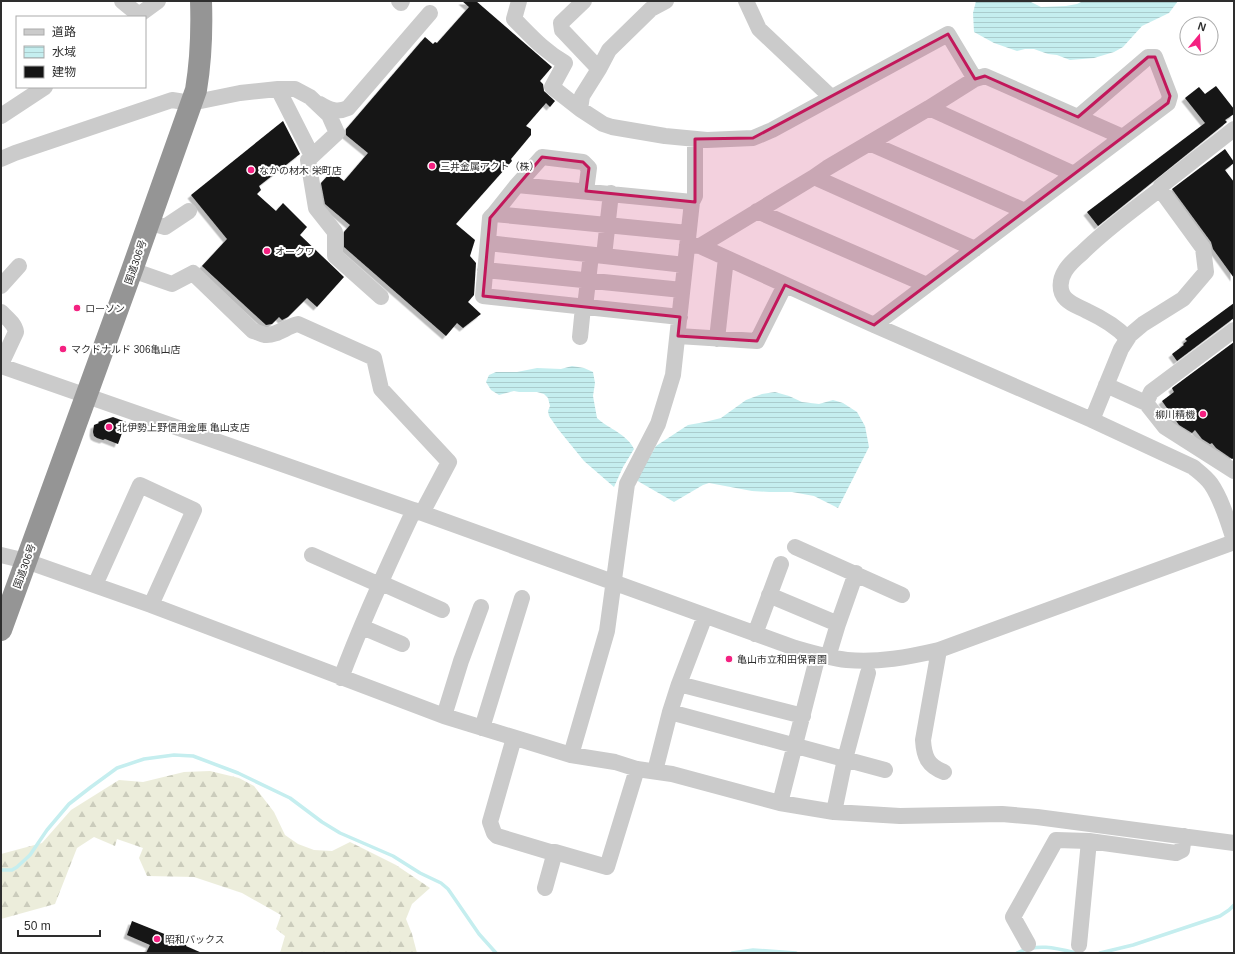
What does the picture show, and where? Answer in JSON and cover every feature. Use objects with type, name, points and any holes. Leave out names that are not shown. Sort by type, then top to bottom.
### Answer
[{"type":"highway","name":"国道306号","points":[[1,630],[132,270],[190,103],[196,90],[202,34],[201,1]]},
{"type":"street","points":[[122,1],[138,16],[158,1]]},
{"type":"street","points":[[399,1],[401,3],[402,1]]},
{"type":"street","points":[[519,1],[514,19],[540,46],[551,55],[565,63],[552,87],[580,109],[603,124],[612,127],[665,136],[707,140],[753,138],[772,130],[948,34],[975,79]]},
{"type":"street","points":[[584,1],[561,23],[562,30],[599,69]]},
{"type":"street","points":[[580,109],[582,96],[609,50],[647,5],[666,1]]},
{"type":"street","points":[[746,1],[759,29],[831,97]]},
{"type":"street","points":[[381,297],[335,256],[335,232],[316,208],[308,160],[337,133],[348,108],[430,13]]},
{"type":"street","points":[[874,325],[1168,103],[1170,96],[1155,57],[1148,57],[1078,117]]},
{"type":"street","points":[[692,241],[757,211],[975,79],[985,76],[1123,137]]},
{"type":"street","points":[[1,116],[43,88]]},
{"type":"street","points":[[278,88],[312,156]]},
{"type":"street","points":[[1,159],[172,100],[190,103],[240,93],[278,88],[295,89],[330,110],[341,112],[348,108]]},
{"type":"street","points":[[310,97],[329,115],[337,133]]},
{"type":"street","points":[[929,108],[1074,174]]},
{"type":"street","points":[[1127,338],[1104,319],[1074,305],[1066,298],[1061,291],[1061,285],[1066,270],[1086,249],[1114,224],[1160,189],[1160,186],[1234,129]]},
{"type":"street","points":[[571,755],[607,631],[627,484],[632,471],[658,424],[673,375],[685,265],[692,241],[692,202],[695,196],[695,139]]},
{"type":"street","points":[[869,143],[1025,211]]},
{"type":"street","points":[[586,191],[588,168],[583,162],[542,157],[490,218],[483,296],[680,316]]},
{"type":"street","points":[[814,177],[975,249]]},
{"type":"street","points":[[517,185],[692,202]]},
{"type":"street","points":[[1092,420],[1120,349],[1127,338],[1143,324],[1183,298],[1206,272],[1203,248],[1160,189]]},
{"type":"street","points":[[580,337],[588,280],[608,225],[611,193]]},
{"type":"street","points":[[148,222],[165,227],[189,211]]},
{"type":"street","points":[[757,211],[927,285]]},
{"type":"street","points":[[1,312],[16,328],[16,332],[1,365],[418,511],[755,634],[823,656],[847,660],[873,660],[898,658],[939,650],[1234,541],[1212,484],[1193,467],[1092,420],[874,325],[692,241],[608,225],[494,214]]},
{"type":"street","points":[[488,243],[685,265]]},
{"type":"street","points":[[717,339],[726,258]]},
{"type":"street","points":[[1,286],[19,266]]},
{"type":"street","points":[[132,270],[172,284],[193,273],[252,331],[266,335],[275,334],[298,324],[374,358],[380,389],[449,462],[418,511],[385,572],[341,678]]},
{"type":"street","points":[[485,270],[682,290]]},
{"type":"street","points":[[678,336],[757,342],[786,285]]},
{"type":"street","points":[[1146,403],[1151,392],[1234,330]]},
{"type":"street","points":[[1106,385],[1146,403],[1166,427],[1234,471]]},
{"type":"street","points":[[95,585],[140,485],[194,510],[151,605]]},
{"type":"street","points":[[795,548],[856,573],[902,595]]},
{"type":"street","points":[[1,555],[26,561],[151,605],[444,716],[571,755],[615,762],[637,769],[655,771],[780,802],[834,812],[900,816],[1002,814],[1037,817],[1234,843]]},
{"type":"street","points":[[312,555],[442,610]]},
{"type":"street","points":[[755,634],[781,564]]},
{"type":"street","points":[[780,802],[803,716],[823,656],[838,624],[856,573]]},
{"type":"street","points":[[769,596],[838,624]]},
{"type":"street","points":[[482,728],[522,598]]},
{"type":"street","points":[[444,716],[461,661],[481,607]]},
{"type":"street","points":[[655,771],[670,712],[679,684],[705,616]]},
{"type":"street","points":[[362,627],[402,644]]},
{"type":"street","points":[[939,650],[924,745],[927,759],[935,769],[944,772]]},
{"type":"street","points":[[834,812],[845,759],[868,673]]},
{"type":"street","points":[[679,684],[803,716]]},
{"type":"street","points":[[670,712],[884,770]]},
{"type":"street","points":[[514,738],[490,822],[497,836],[607,867],[637,769]]},
{"type":"street","points":[[1028,944],[1014,917],[1056,840],[1089,842],[1176,853],[1182,850],[1184,836]]},
{"type":"street","points":[[1079,945],[1089,842]]},
{"type":"street","points":[[545,888],[555,852]]},
{"type":"highlighted area","points":[[948,34],[975,79],[985,76],[1078,117],[1148,57],[1155,57],[1170,96],[1168,103],[874,325],[785,285],[757,341],[678,336],[680,317],[483,296],[490,218],[542,157],[583,162],[589,168],[586,191],[695,202],[695,139],[753,138]]},
{"type":"green space","points":[[210,771],[239,778],[254,786],[274,812],[285,835],[298,844],[314,850],[332,851],[350,842],[396,865],[430,888],[412,904],[406,919],[417,953],[280,953],[285,936],[276,929],[281,915],[242,893],[194,877],[147,876],[139,858],[143,848],[117,839],[115,846],[94,837],[77,848],[55,904],[1,919],[1,854],[42,843],[71,810],[119,780],[143,782],[184,772]]},
{"type":"water","points":[[976,1],[1029,1],[1041,7],[1066,6],[1083,1],[1178,1],[1169,13],[1142,26],[1123,47],[1114,52],[1094,58],[1070,60],[1034,49],[1017,51],[994,43],[974,32],[973,13]]},
{"type":"water","points":[[572,366],[584,368],[593,372],[595,383],[593,396],[597,418],[627,439],[634,449],[623,467],[614,487],[584,461],[558,429],[549,416],[548,411],[550,406],[548,398],[544,394],[537,392],[514,391],[499,395],[491,390],[486,382],[489,375],[496,372],[517,372],[537,368],[561,369]]},
{"type":"water","points":[[775,392],[802,402],[819,404],[833,400],[843,403],[857,412],[865,426],[869,447],[838,508],[814,496],[792,492],[752,491],[709,483],[674,502],[636,480],[656,446],[688,425],[721,418],[746,400],[762,394]]},
{"type":"building","name":"三井金属アクト（株）","points":[[462,1],[476,1],[552,67],[540,81],[543,84],[544,91],[555,101],[550,107],[546,103],[526,126],[531,129],[531,135],[511,159],[512,161],[456,224],[475,240],[470,256],[476,263],[474,295],[468,302],[481,314],[463,328],[457,323],[446,336],[344,247],[344,232],[350,225],[325,204],[321,183],[332,171],[344,181],[368,153],[346,135],[346,129],[425,37],[433,44],[435,42],[437,43],[469,7]]},
{"type":"building","points":[[1216,86],[1234,109],[1234,114],[1225,120],[1227,122],[1098,226],[1087,212],[1205,123],[1185,98],[1199,87],[1205,94]]},
{"type":"building","name":"オークワ","points":[[283,121],[300,154],[259,186],[261,190],[257,194],[276,211],[283,203],[307,227],[300,235],[344,277],[317,307],[307,298],[288,317],[282,320],[279,317],[272,324],[266,325],[202,266],[227,239],[191,195]]},
{"type":"building","points":[[1225,149],[1234,162],[1225,170],[1234,182],[1234,278],[1213,249],[1211,242],[1172,189]]},
{"type":"building","points":[[1234,303],[1234,318],[1177,361],[1172,354],[1184,345],[1183,344],[1187,341],[1185,339]]},
{"type":"building","name":"柳川精機","points":[[1234,342],[1234,458],[1232,459],[1216,448],[1212,443],[1210,444],[1202,439],[1195,430],[1192,433],[1179,425],[1162,401],[1174,392],[1172,388]]},
{"type":"building","points":[[113,417],[126,422],[118,444],[105,439],[103,440],[97,438],[94,436],[93,432],[94,425],[99,423],[98,422]]},
{"type":"building","name":"昭和パックス","points":[[132,921],[187,943],[186,946],[202,953],[146,953],[150,945],[127,935]]},
{"type":"waterway","points":[[2,870],[12,870],[17,867],[30,855],[47,830],[69,804],[117,768],[144,759],[174,755],[193,756],[238,773],[290,798],[322,822],[340,833],[393,856],[420,873],[441,883],[448,889],[479,934],[496,953]]},
{"type":"waterway","points":[[1100,953],[1133,945],[1220,916],[1234,905]]},
{"type":"waterway","points":[[1017,953],[1039,947],[1054,948],[1076,953]]},
{"type":"waterway","points":[[732,953],[753,950],[796,953]]},
{"type":"place","name":"三井金属アクト（株）","points":[[432,166]]},
{"type":"place","name":"なかの材木 栄町店","points":[[251,170]]},
{"type":"place","name":"オークワ","points":[[267,251]]},
{"type":"place","name":"ローソン","points":[[77,308]]},
{"type":"place","name":"マクドナルド 306亀山店","points":[[63,349]]},
{"type":"place","name":"柳川精機","points":[[1203,414]]},
{"type":"place","name":"北伊勢上野信用金庫 亀山支店","points":[[109,427]]},
{"type":"place","name":"亀山市立和田保育園","points":[[729,659]]},
{"type":"place","name":"昭和パックス","points":[[157,939]]}]
